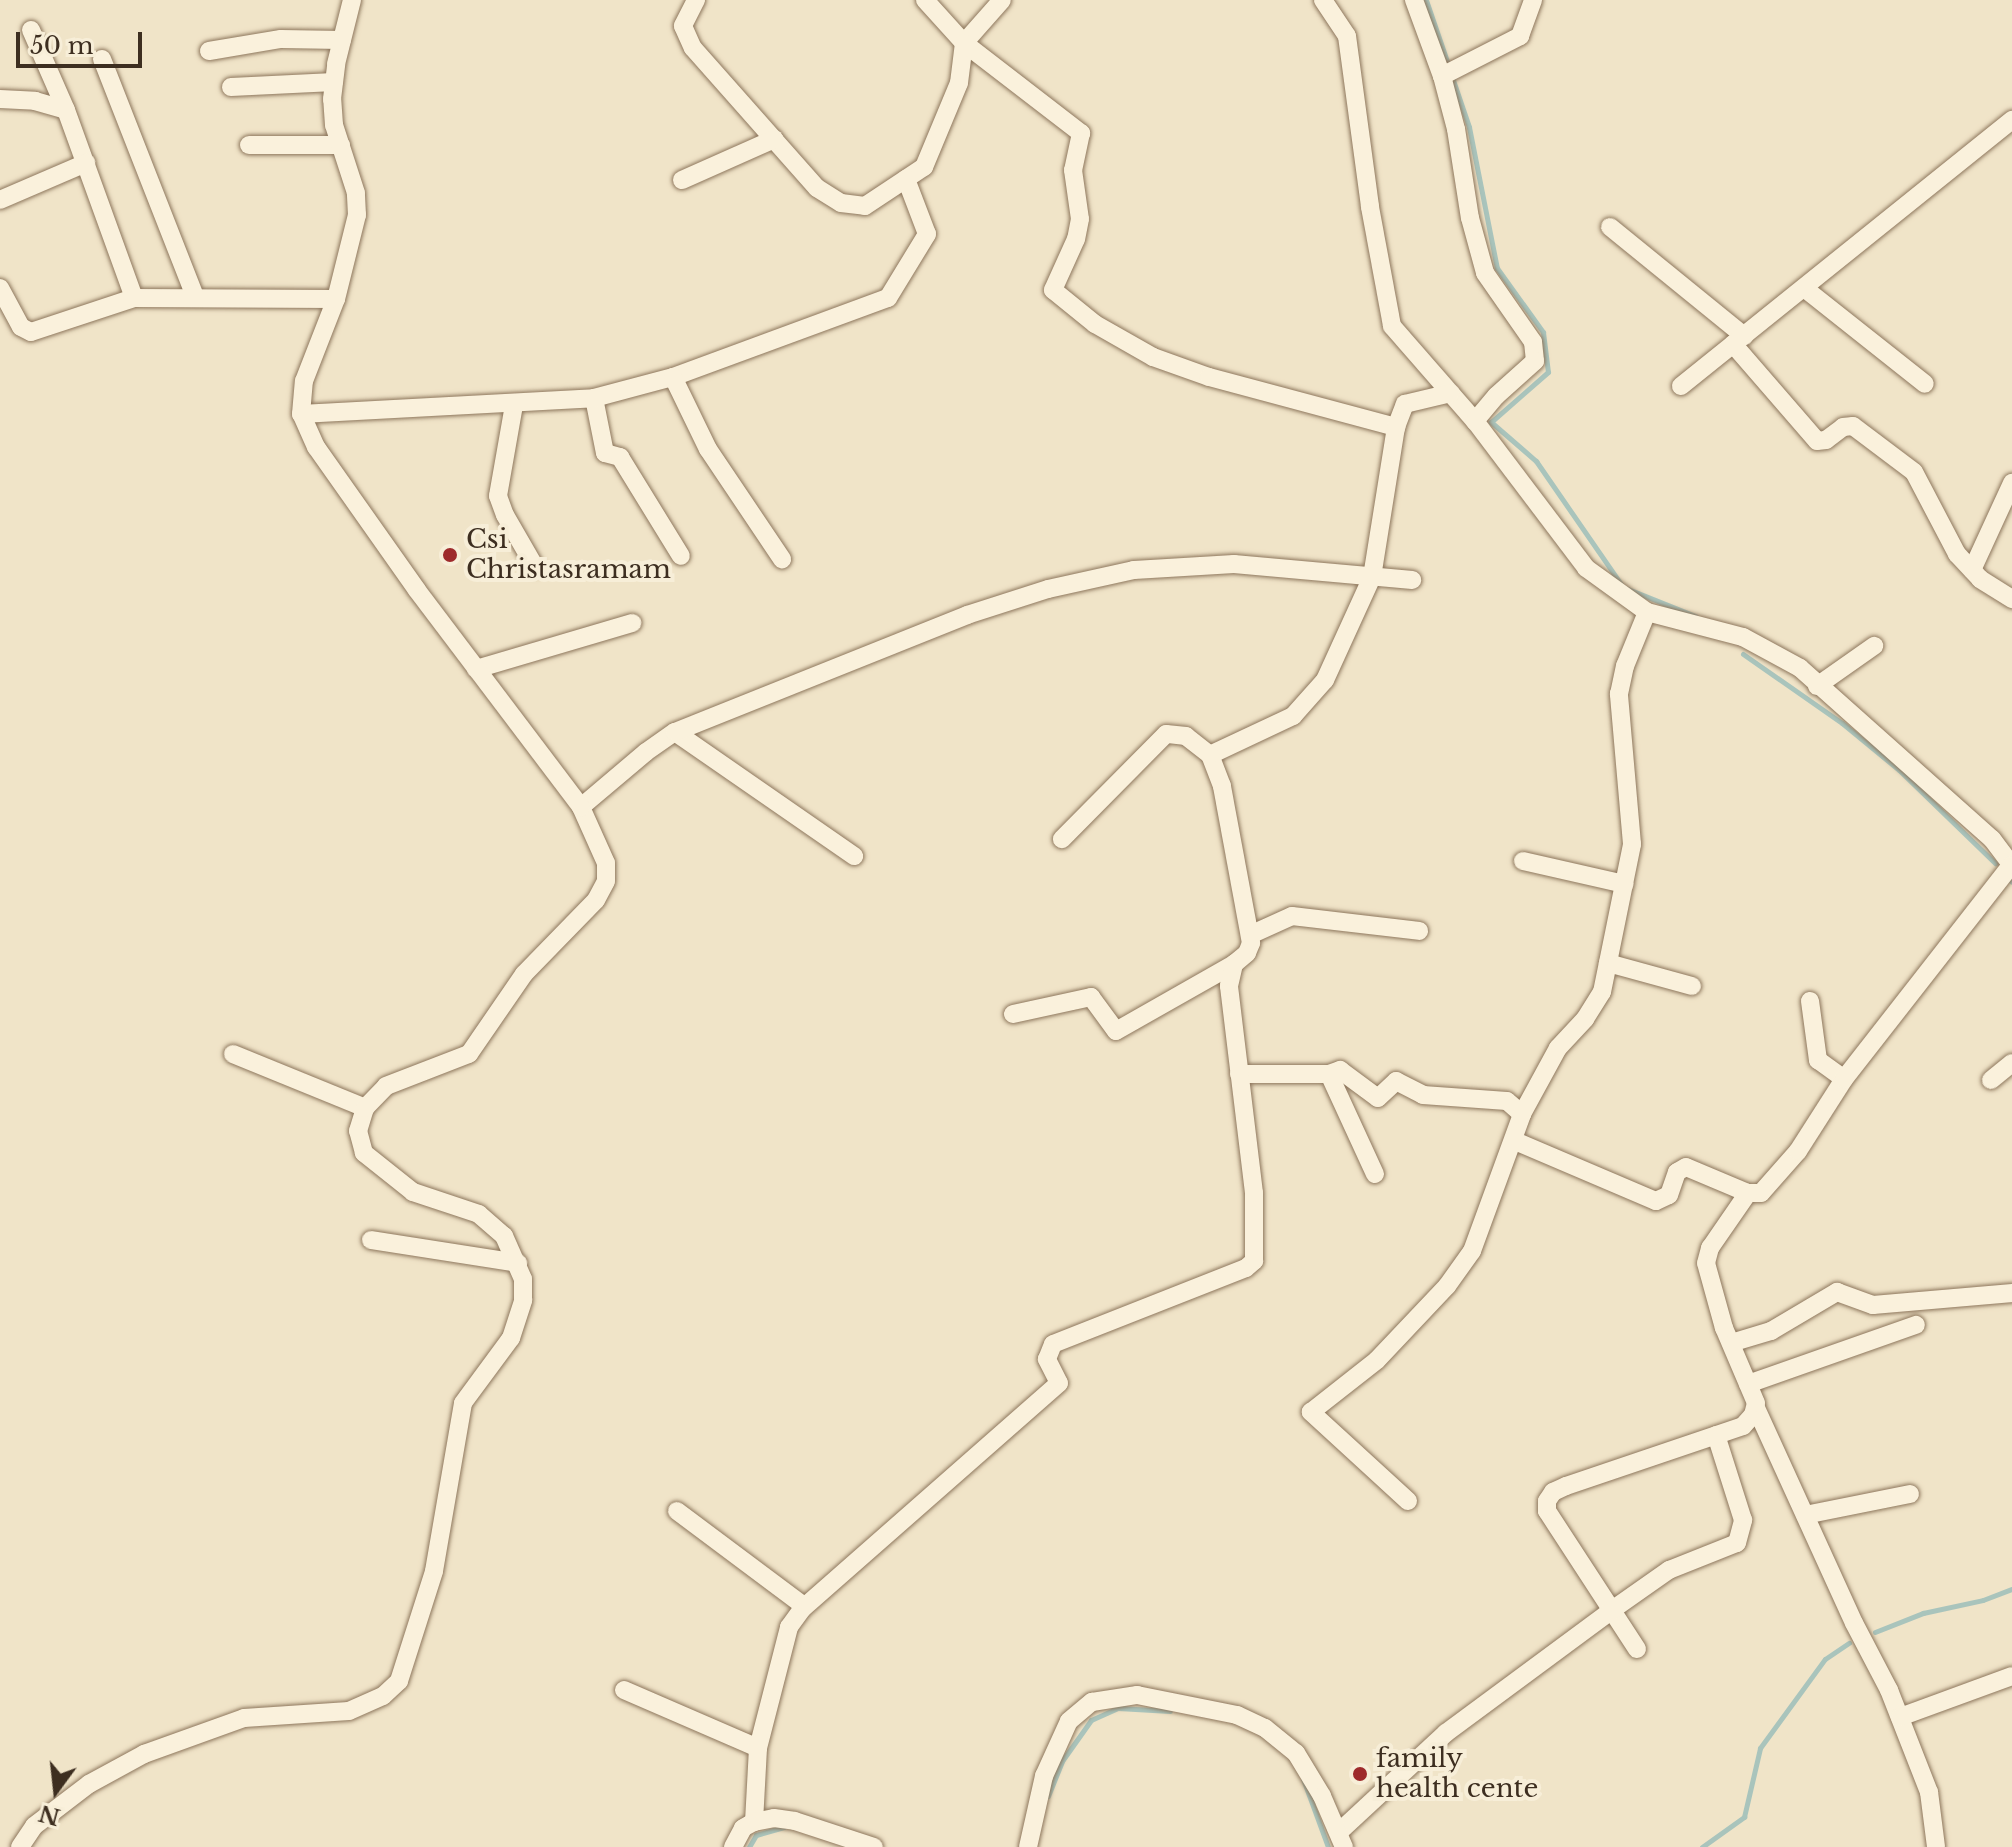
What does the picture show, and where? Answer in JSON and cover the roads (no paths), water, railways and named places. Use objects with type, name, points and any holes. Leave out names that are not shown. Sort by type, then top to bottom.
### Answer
[{"type":"street","points":[[20,1847],[34,1826],[78,1793],[144,1754],[244,1718],[349,1711],[383,1696],[399,1681],[434,1571],[463,1403],[511,1338],[523,1300],[523,1279],[504,1236],[479,1214],[413,1192],[364,1153],[358,1131],[365,1108],[386,1086],[469,1054],[524,974],[596,900],[606,881],[606,863],[581,807],[341,484],[316,447],[301,414],[304,381],[336,299],[357,215],[356,193],[334,125],[334,82],[352,0]]},
{"type":"street","points":[[696,0],[684,21],[687,40],[817,188],[841,203],[865,206],[924,167],[959,83],[964,43],[1002,0]]},
{"type":"street","points":[[925,0],[964,43],[1081,133],[1073,170],[1080,219],[1076,239],[1053,290],[1095,324],[1153,357],[1209,377],[1396,427]]},
{"type":"street","points":[[1323,0],[1347,36],[1370,207],[1392,326],[1475,421],[1586,568],[1647,612],[1743,637],[1800,668],[1992,839],[2012,865],[1844,1079],[1798,1151],[1766,1189],[1758,1194],[1748,1193],[1686,1167],[1677,1172],[1666,1199],[1656,1201],[1515,1141]]},
{"type":"street","points":[[1414,0],[1449,72],[1470,218],[1485,273],[1533,342],[1535,361],[1496,396],[1475,421]]},
{"type":"street","points":[[1449,72],[1520,36],[1533,0]]},
{"type":"street","points":[[31,30],[66,110],[134,298]]},
{"type":"street","points":[[209,51],[281,39],[342,40]]},
{"type":"street","points":[[102,59],[195,296]]},
{"type":"street","points":[[231,87],[334,82]]},
{"type":"street","points":[[0,99],[35,101],[66,110]]},
{"type":"street","points":[[1681,386],[2012,120]]},
{"type":"street","points":[[682,180],[774,139]]},
{"type":"street","points":[[249,145],[341,145]]},
{"type":"street","points":[[0,200],[86,163]]},
{"type":"street","points":[[301,414],[514,405],[594,398],[673,377],[888,298],[927,234],[906,179]]},
{"type":"street","points":[[1610,227],[1738,340],[1817,441],[1826,440],[1843,427],[1853,426],[1914,472],[1942,529],[1972,570],[2012,599]]},
{"type":"street","points":[[0,288],[23,330],[31,332],[134,298],[336,299]]},
{"type":"street","points":[[1804,288],[1925,384]]},
{"type":"street","points":[[673,377],[708,449],[782,559]]},
{"type":"street","points":[[1210,755],[1293,716],[1325,680],[1372,577],[1396,427],[1405,404],[1451,393]]},
{"type":"street","points":[[594,398],[605,453],[620,457],[681,556]]},
{"type":"street","points":[[514,405],[498,496],[505,515],[535,567]]},
{"type":"street","points":[[1972,570],[2012,483]]},
{"type":"street","points":[[581,807],[646,752],[675,732],[967,615],[1048,589],[1134,570],[1234,564],[1412,580]]},
{"type":"street","points":[[1408,1501],[1311,1412],[1377,1360],[1447,1286],[1472,1251],[1515,1141],[1522,1114],[1558,1048],[1602,992],[1632,844],[1619,694],[1625,666],[1647,612]]},
{"type":"street","points":[[476,669],[632,623]]},
{"type":"street","points":[[1817,686],[1874,646]]},
{"type":"street","points":[[675,732],[854,856]]},
{"type":"street","points":[[1013,1014],[1091,997],[1116,1031],[1234,964],[1250,949],[1222,786],[1210,755],[1186,736],[1166,734],[1062,839]]},
{"type":"street","points":[[1523,861],[1624,884]]},
{"type":"street","points":[[1250,935],[1292,916],[1419,931]]},
{"type":"street","points":[[1608,963],[1692,986]]},
{"type":"street","points":[[754,1822],[758,1748],[789,1627],[804,1606],[1059,1383],[1047,1359],[1053,1344],[1246,1268],[1254,1261],[1254,1193],[1229,986],[1234,964]]},
{"type":"street","points":[[1810,1001],[1818,1060],[1844,1079]]},
{"type":"street","points":[[233,1054],[365,1108]]},
{"type":"street","points":[[1991,1080],[2012,1063]]},
{"type":"street","points":[[1239,1074],[1329,1074],[1340,1070],[1378,1098],[1396,1081],[1423,1095],[1507,1101],[1522,1114]]},
{"type":"street","points":[[1329,1074],[1375,1174]]},
{"type":"street","points":[[1748,1193],[1710,1248],[1706,1263],[1731,1343],[1756,1408],[1900,1717],[1929,1792],[1936,1847]]},
{"type":"street","points":[[371,1240],[518,1263]]},
{"type":"street","points":[[1731,1343],[1771,1331],[1837,1292],[1873,1305],[2012,1293]]},
{"type":"street","points":[[1748,1384],[1916,1325]]},
{"type":"street","points":[[1637,1649],[1547,1511],[1548,1496],[1566,1486],[1743,1426],[1756,1408]]},
{"type":"street","points":[[1028,1847],[1044,1776],[1069,1721],[1092,1702],[1137,1695],[1237,1715],[1265,1728],[1296,1753],[1342,1840],[1446,1733],[1669,1570],[1737,1543],[1743,1520],[1716,1435]]},
{"type":"street","points":[[1805,1515],[1910,1494]]},
{"type":"street","points":[[677,1511],[804,1606]]},
{"type":"street","points":[[1900,1717],[2012,1676]]},
{"type":"street","points":[[624,1690],[758,1748]]},
{"type":"street","points":[[733,1847],[736,1835],[754,1822],[774,1818],[795,1821],[874,1847]]},
{"type":"waterway","points":[[1426,0],[1449,67]]},
{"type":"waterway","points":[[1452,77],[1469,127],[1497,268],[1543,332],[1548,372],[1491,422],[1536,461],[1623,587],[1695,616]]},
{"type":"waterway","points":[[1743,654],[1842,723],[1899,770],[1995,863]]},
{"type":"waterway","points":[[1875,1632],[1923,1613],[1983,1600],[2012,1589]]},
{"type":"waterway","points":[[1702,1847],[1744,1817],[1760,1748],[1825,1659],[1849,1643]]},
{"type":"waterway","points":[[1048,1796],[1062,1761],[1091,1720],[1118,1708],[1170,1711]]},
{"type":"waterway","points":[[1303,1779],[1328,1847]]},
{"type":"waterway","points":[[749,1847],[756,1835],[784,1827]]},
{"type":"place","name":"Csi Christasramam","points":[[450,555]]},
{"type":"place","name":"family health cente","points":[[1360,1774]]}]
